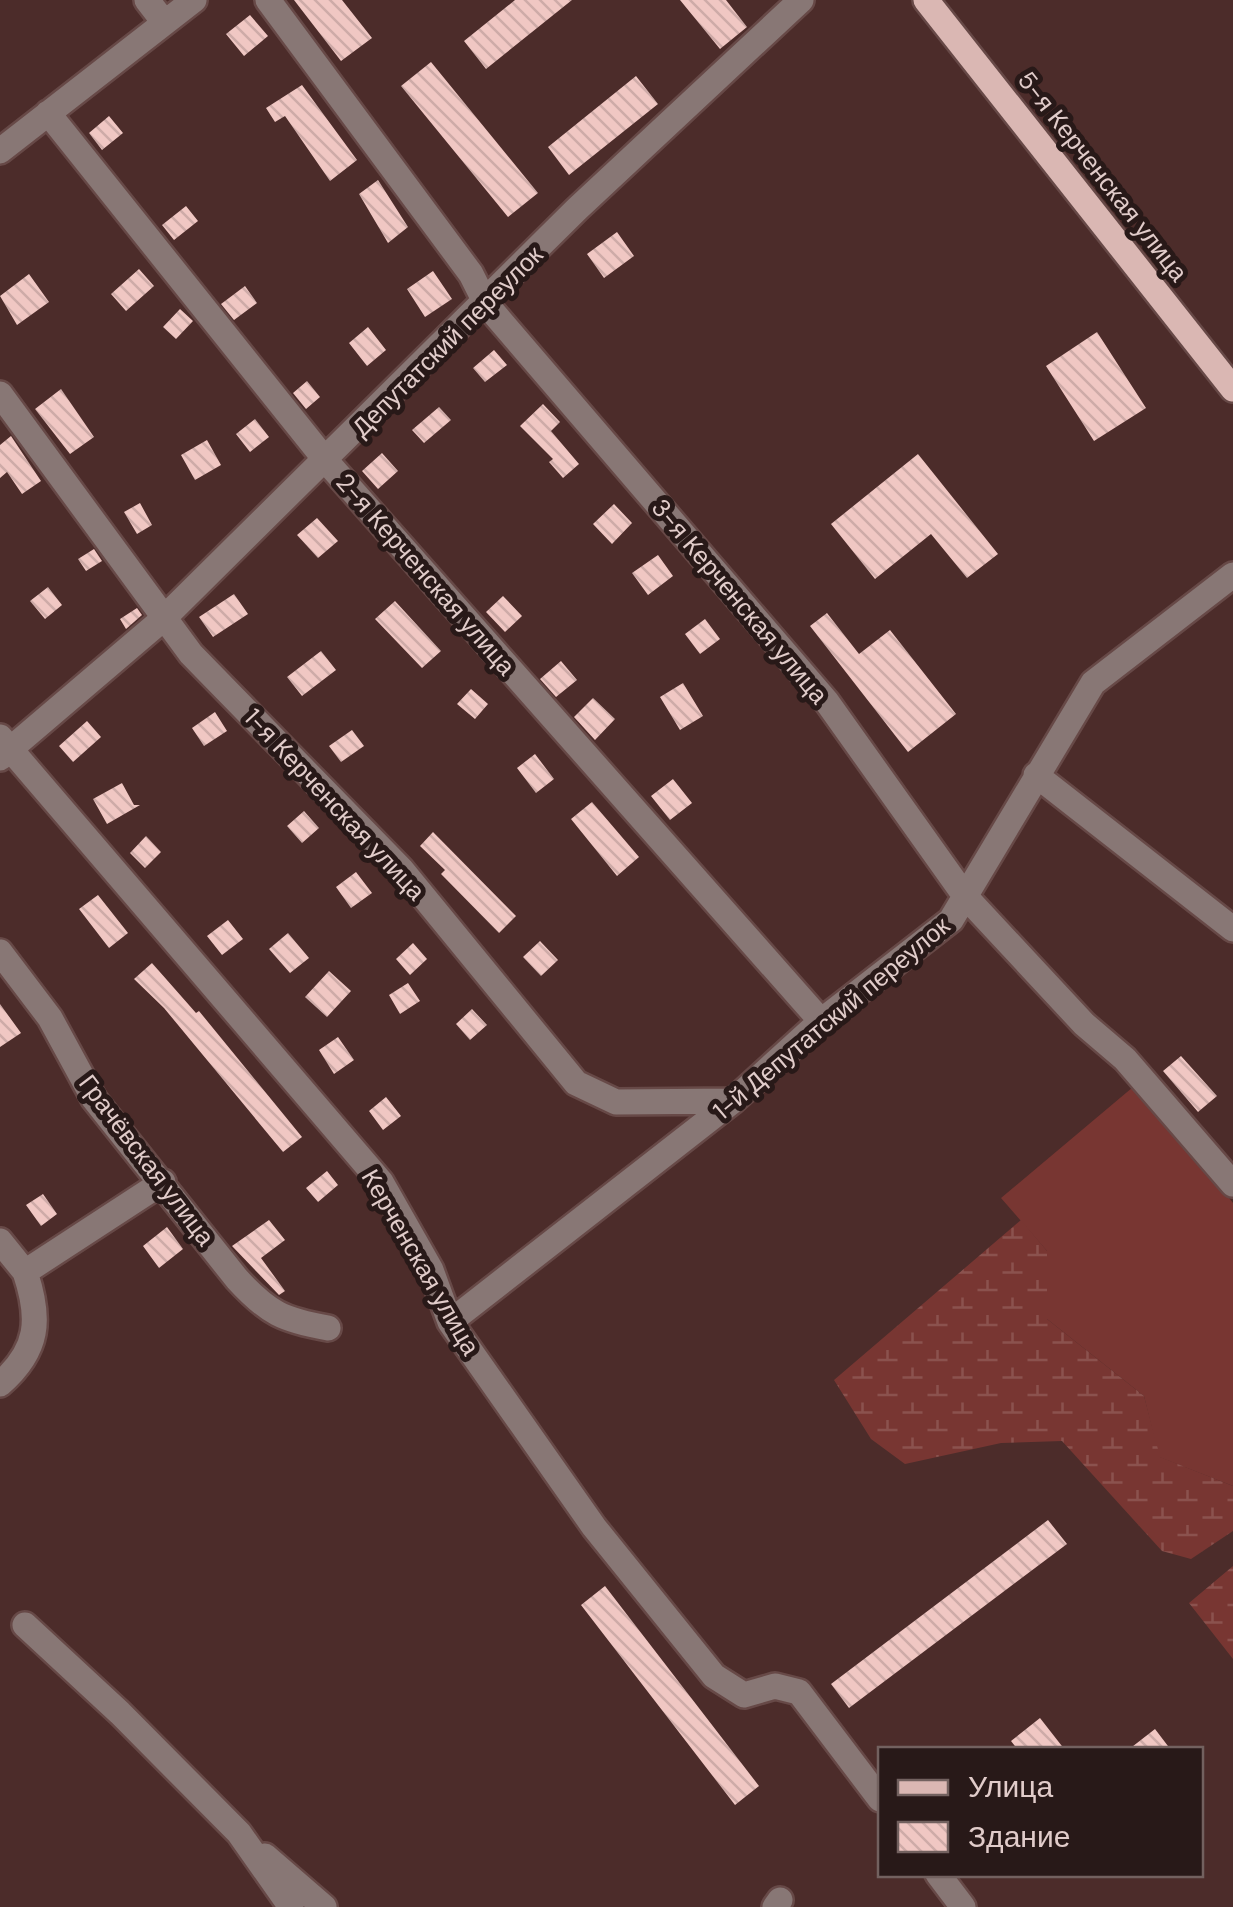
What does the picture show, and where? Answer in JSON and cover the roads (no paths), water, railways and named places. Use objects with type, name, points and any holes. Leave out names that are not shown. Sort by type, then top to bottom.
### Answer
[{"type":"main road","name":"5-я Керченская улица","points":[[926,0],[1233,389]]},
{"type":"street","points":[[146,0],[164,22]]},
{"type":"street","points":[[0,150],[194,0]]},
{"type":"street","name":"3-я Керченская улица","points":[[268,0],[471,274],[486,304],[827,702],[965,896],[1084,1024],[1125,1059],[1233,1184]]},
{"type":"street","name":"Депутатский переулок","points":[[3,748],[163,619],[327,462],[577,210],[801,0]]},
{"type":"street","name":"2-я Керченская улица","points":[[48,113],[327,462],[821,1020]]},
{"type":"street","name":"1-я Керченская улица","points":[[0,394],[163,619],[401,869],[576,1083],[616,1102],[733,1101]]},
{"type":"street","name":"1-й Депутатский переулок","points":[[450,1322],[733,1101],[821,1020],[951,920],[1093,683],[1233,575]]},
{"type":"street","name":"Керченская улица","points":[[3,748],[381,1182],[431,1270],[450,1322],[594,1526],[714,1676],[744,1695],[775,1686],[799,1692],[878,1796]]},
{"type":"street","points":[[1036,775],[1233,928]]},
{"type":"street","name":"Грачёвская улица","points":[[0,952],[50,1018],[94,1099],[259,1303],[286,1321],[328,1328]]},
{"type":"street","points":[[25,1272],[163,1182]]},
{"type":"street","points":[[0,1241],[25,1272],[38,1317],[37,1333],[28,1354],[0,1384]]},
{"type":"street","points":[[25,1625],[120,1712],[239,1833],[324,1907]]},
{"type":"street","points":[[239,1833],[290,1907]]},
{"type":"street","points":[[940,1877],[962,1907]]}]
